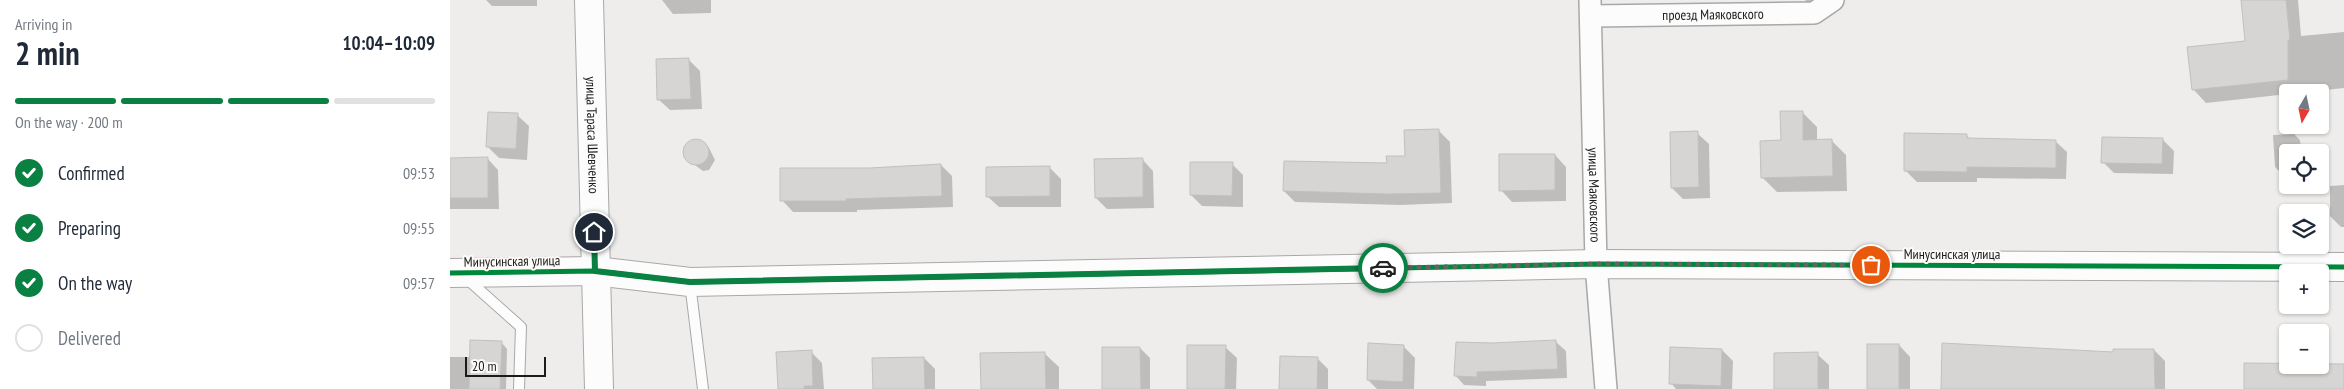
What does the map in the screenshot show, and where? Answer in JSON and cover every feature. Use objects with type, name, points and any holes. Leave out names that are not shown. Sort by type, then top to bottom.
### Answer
[{"type":"street","name":"улица Тараса Шевченко","points":[[589,0],[599,389]]},
{"type":"street","name":"проезд Маяковского","points":[[1591,8],[1814,13],[1833,0]]},
{"type":"street","name":"улица Маяковского","points":[[1591,8],[1596,264],[1606,389]]},
{"type":"street","name":"Минусинская улица","points":[[455,273],[595,271],[690,282],[1596,264],[2344,267]]},
{"type":"lane","points":[[455,273],[521,327],[519,389]]},
{"type":"lane","points":[[690,282],[703,389]]},
{"type":"building","points":[[2241,0],[2286,0],[2290,40],[2288,40],[2288,80],[2192,90],[2187,47],[2245,41]]},
{"type":"building","points":[[689,58],[691,99],[657,100],[656,59]]},
{"type":"building","points":[[1780,111],[1803,111],[1803,140],[1832,139],[1833,176],[1761,178],[1760,141],[1781,140]]},
{"type":"building","points":[[488,112],[518,113],[516,149],[486,147]]},
{"type":"building","points":[[1439,129],[1441,193],[1388,194],[1283,191],[1284,161],[1387,163],[1386,156],[1405,156],[1404,130]]},
{"type":"building","points":[[1698,131],[1699,187],[1671,188],[1670,132]]},
{"type":"building","points":[[1904,133],[1967,134],[1967,138],[2056,140],[2056,168],[1967,167],[1967,172],[1904,171]]},
{"type":"building","points":[[2102,137],[2163,138],[2162,164],[2101,163]]},
{"type":"building","points":[[696,139],[705,143],[709,152],[705,161],[696,165],[687,161],[683,152],[687,143]]},
{"type":"building","points":[[1499,154],[1555,154],[1555,190],[1499,191]]},
{"type":"building","points":[[488,157],[488,198],[450,198],[450,158]]},
{"type":"building","points":[[1143,158],[1143,197],[1095,198],[1094,159]]},
{"type":"building","points":[[1190,162],[1233,162],[1232,196],[1190,195]]},
{"type":"building","points":[[941,164],[942,196],[846,199],[846,201],[780,201],[780,168],[870,168]]},
{"type":"building","points":[[1050,166],[1050,196],[986,197],[986,167]]},
{"type":"building","points":[[470,340],[502,341],[500,389],[469,389]]},
{"type":"building","points":[[1556,340],[1558,369],[1477,372],[1477,377],[1454,376],[1456,342],[1492,343]]},
{"type":"building","points":[[1368,343],[1404,345],[1403,382],[1367,380]]},
{"type":"building","points":[[1942,343],[2113,352],[2113,349],[2154,349],[2155,389],[1941,389]]},
{"type":"building","points":[[1867,344],[1899,344],[1899,389],[1867,389]]},
{"type":"building","points":[[1187,345],[1226,345],[1225,389],[1187,389]]},
{"type":"building","points":[[1102,347],[1140,347],[1141,389],[1102,389]]},
{"type":"building","points":[[1670,347],[1722,349],[1721,386],[1669,384]]},
{"type":"building","points":[[812,350],[813,386],[804,386],[804,389],[778,389],[776,352]]},
{"type":"building","points":[[1045,352],[1046,389],[981,389],[980,353]]},
{"type":"building","points":[[1818,352],[1818,389],[1774,389],[1774,353]]},
{"type":"building","points":[[1280,356],[1318,357],[1317,389],[1279,389]]},
{"type":"building","points":[[924,357],[925,389],[873,389],[872,358]]},
{"type":"building","points":[[2244,363],[2279,363],[2279,374],[2329,374],[2329,364],[2344,364],[2344,389],[2244,389]]},
{"type":"cycle path","points":[[450,273],[595,271],[690,282],[1596,264],[2344,267]]},
{"type":"way so far","points":[[1383,268],[1596,264],[1871,265]]},
{"type":"route","points":[[594,232],[595,271],[690,282],[1383,268]]}]
